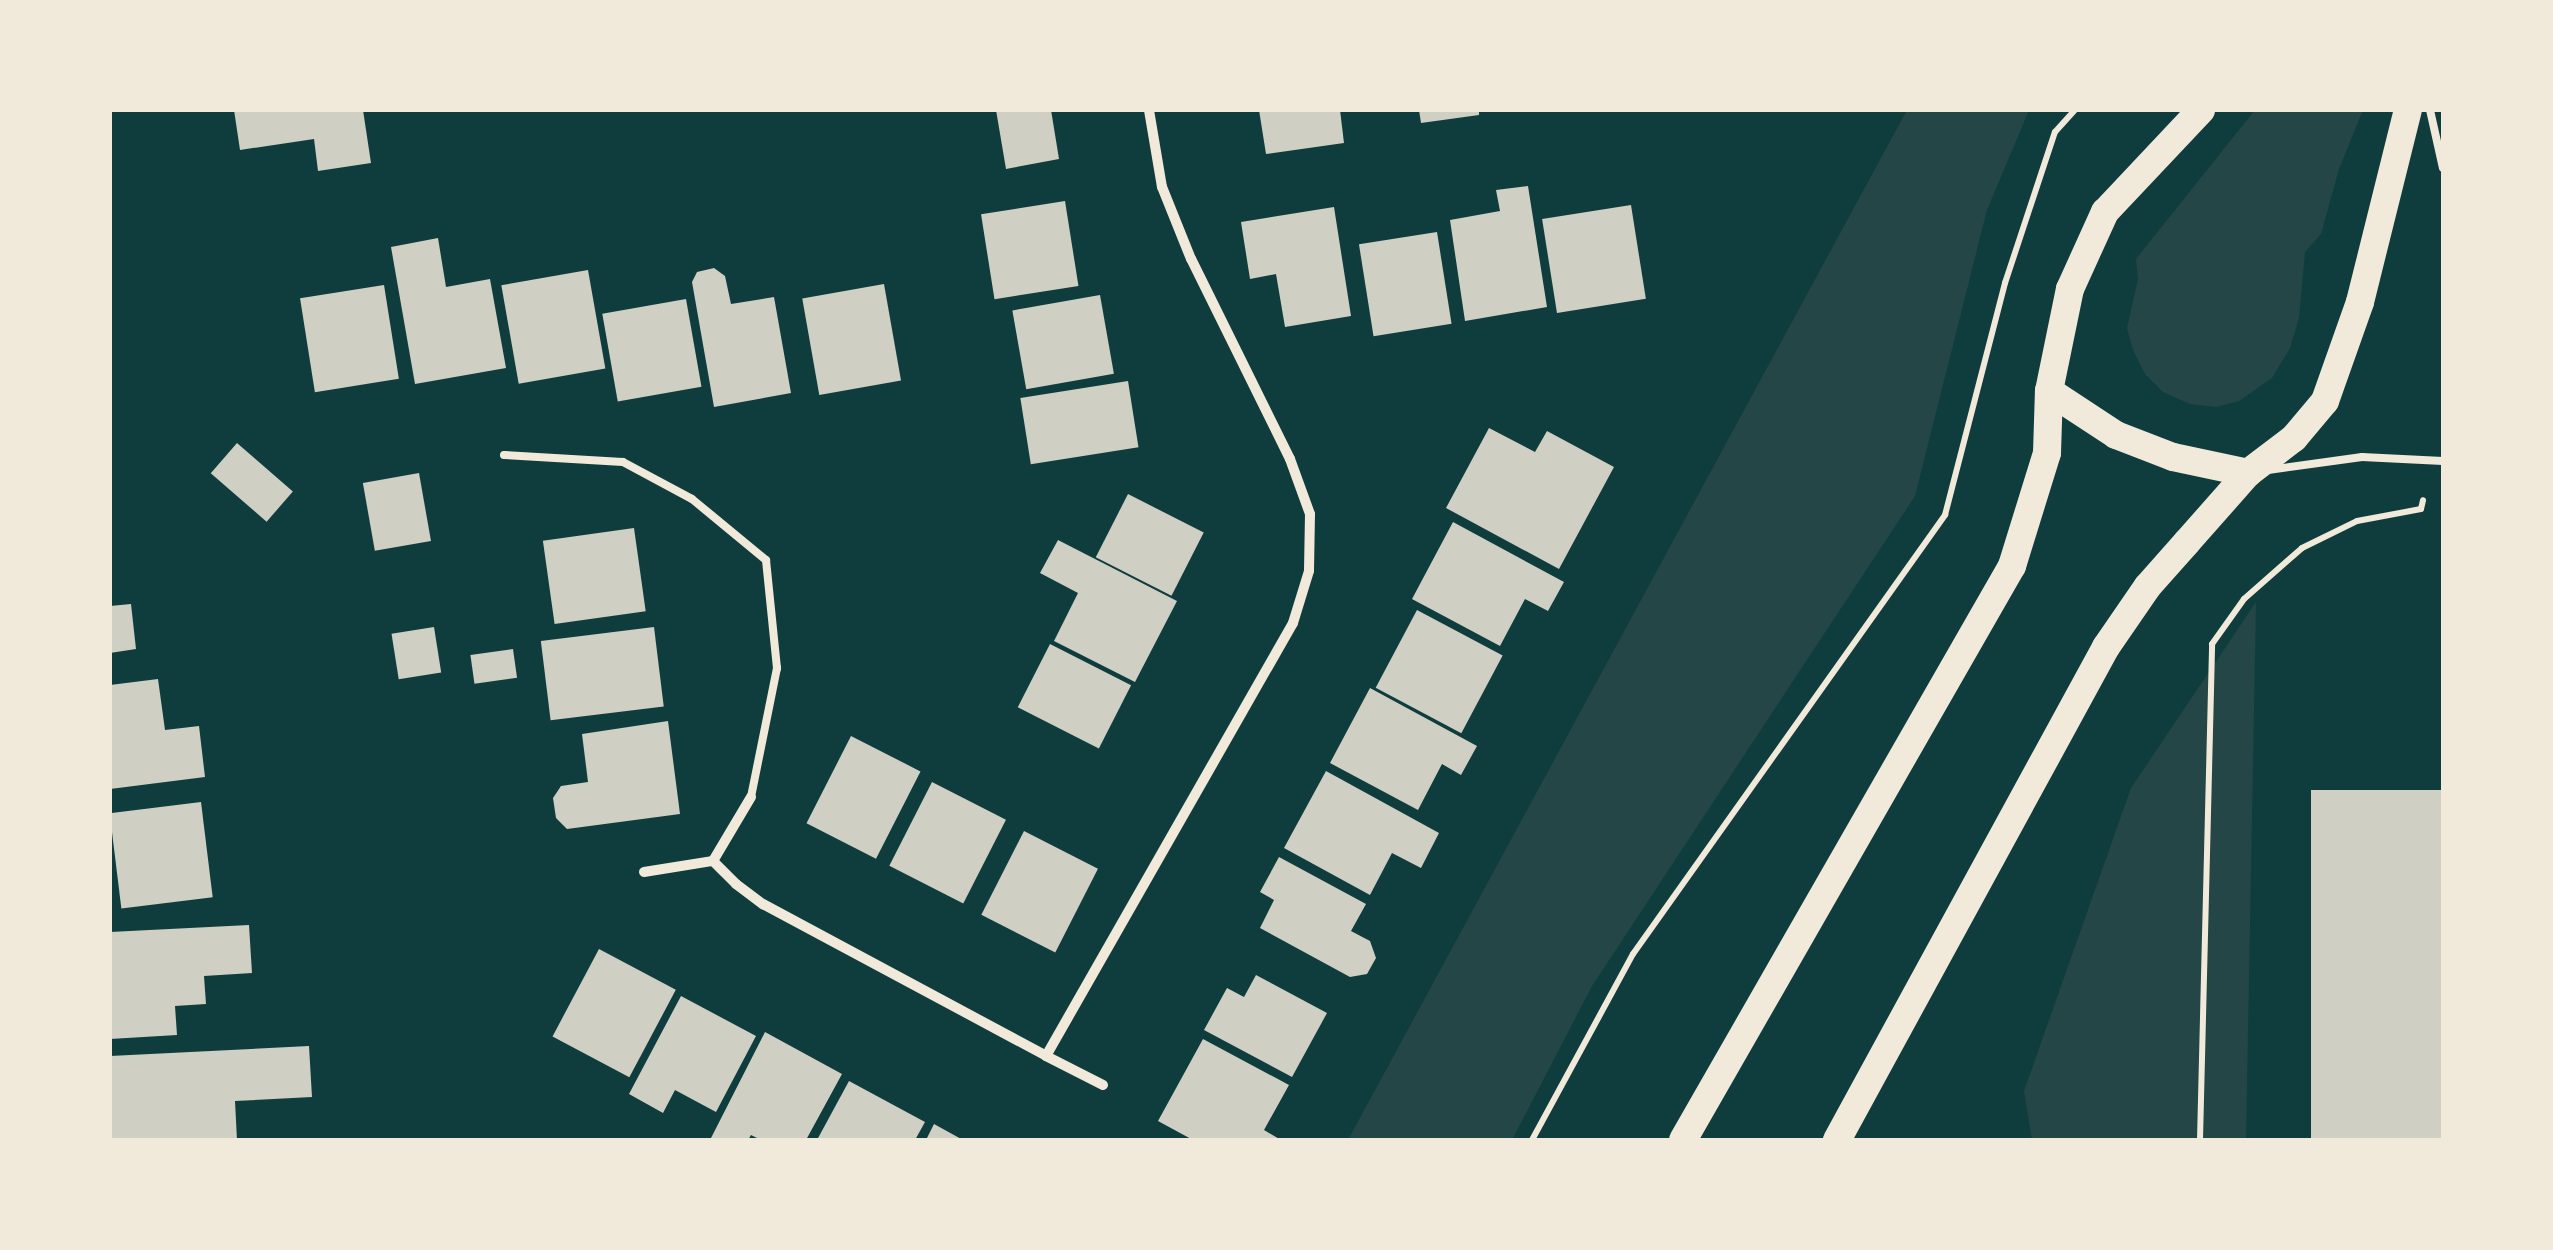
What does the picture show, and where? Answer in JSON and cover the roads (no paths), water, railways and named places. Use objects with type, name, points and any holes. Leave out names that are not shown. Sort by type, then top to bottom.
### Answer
[{"type":"highway","points":[[1683,1140],[2012,566],[2047,453],[2049,391],[2070,289],[2105,212],[2201,110]]},
{"type":"highway","points":[[1837,1140],[2106,647],[2148,586],[2248,473],[2294,438],[2325,401],[2360,302],[2408,110]]},
{"type":"highway","points":[[2049,391],[2116,435],[2174,457],[2248,473]]},
{"type":"street","points":[[1046,1056],[1293,624],[1309,571],[1310,514],[1290,459],[1190,259],[1162,187],[1149,110]]},
{"type":"street","points":[[644,872],[714,861],[752,798]]},
{"type":"street","points":[[714,861],[763,904],[1103,1085]]},
{"type":"lane","points":[[2430,110],[2443,168]]},
{"type":"lane","points":[[504,455],[623,462],[692,499],[766,560],[777,668],[752,798]]},
{"type":"lane","points":[[2248,473],[2362,458],[2438,461]]}]
